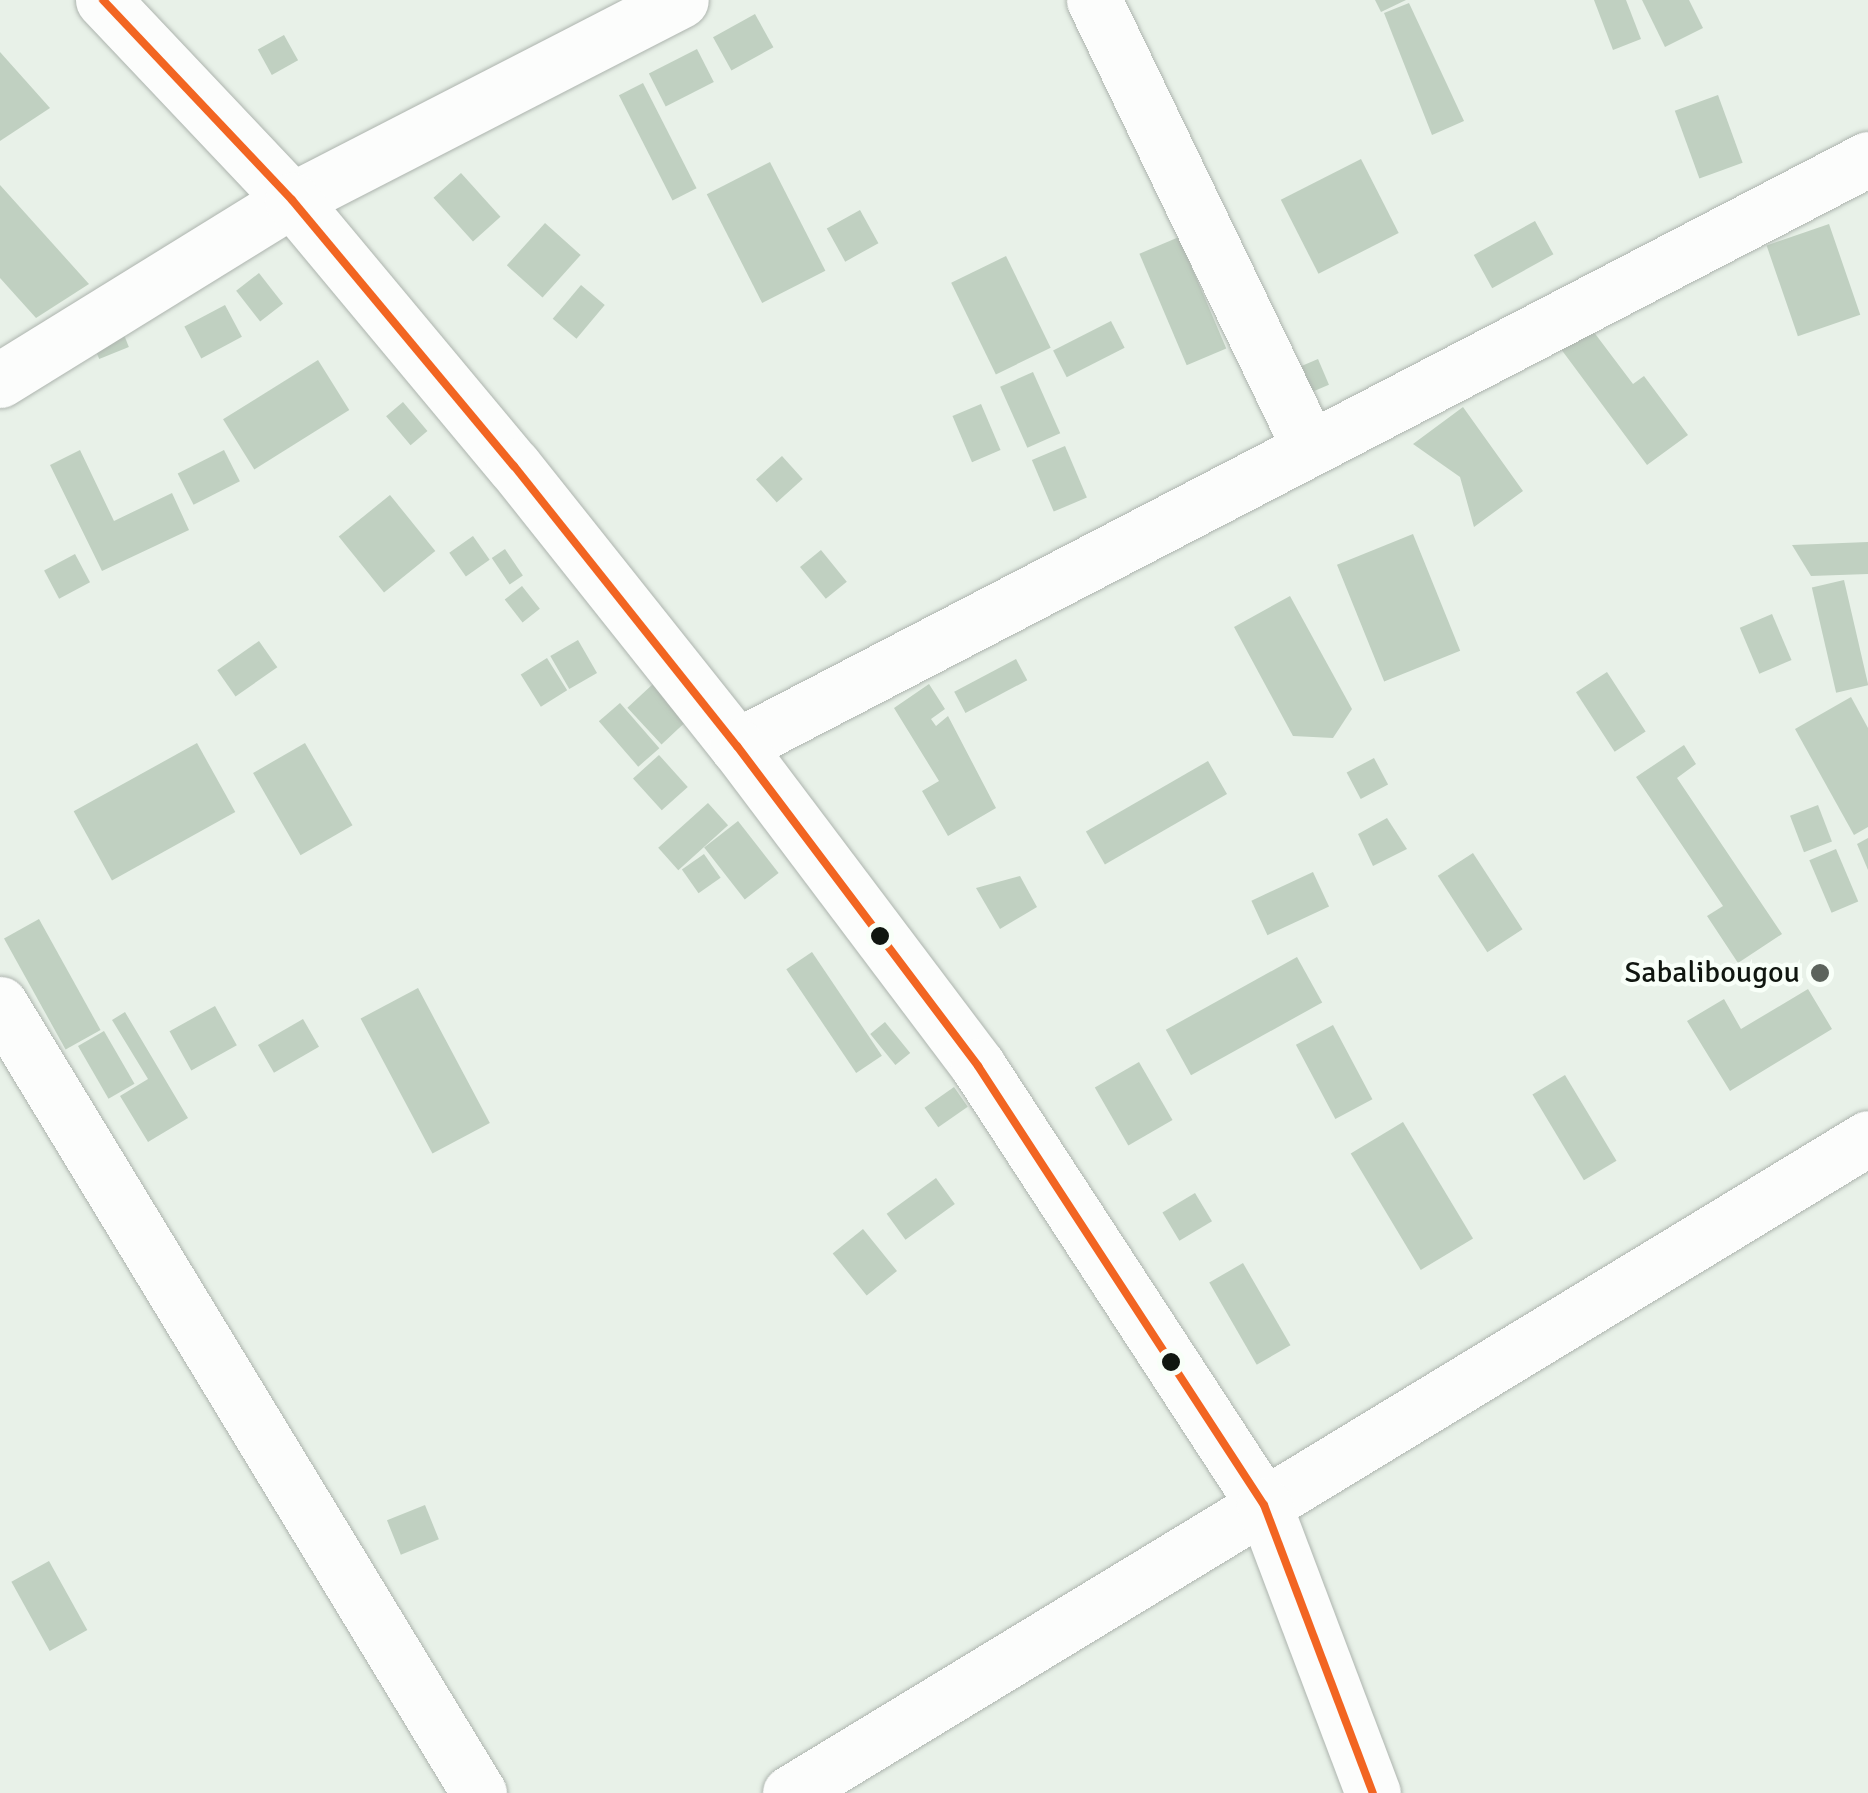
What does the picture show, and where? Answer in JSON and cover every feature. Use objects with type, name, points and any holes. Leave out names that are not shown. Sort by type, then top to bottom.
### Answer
[{"type":"street","points":[[103,0],[292,200],[737,746],[978,1066],[1264,1505],[1373,1793]]},
{"type":"street","points":[[0,380],[292,200],[681,0]]},
{"type":"street","points":[[1094,0],[1310,448]]},
{"type":"street","points":[[737,746],[1868,159]]},
{"type":"street","points":[[0,1004],[478,1793]]},
{"type":"street","points":[[790,1793],[1868,1138]]},
{"type":"building","points":[[1375,0],[1406,0],[1381,12]]},
{"type":"building","points":[[1594,0],[1626,0],[1641,39],[1613,50]]},
{"type":"building","points":[[1642,0],[1689,0],[1703,28],[1665,47]]},
{"type":"building","points":[[1409,3],[1464,121],[1432,135],[1384,13]]},
{"type":"building","points":[[755,14],[773,47],[731,71],[713,37]]},
{"type":"building","points":[[284,35],[298,60],[272,75],[258,50]]},
{"type":"building","points":[[697,49],[714,82],[666,106],[649,74]]},
{"type":"building","points":[[0,52],[50,108],[0,141]]},
{"type":"building","points":[[643,83],[697,188],[673,200],[619,95]]},
{"type":"building","points":[[1718,95],[1743,163],[1699,178],[1675,111]]},
{"type":"building","points":[[1361,159],[1399,233],[1318,274],[1281,200]]},
{"type":"building","points":[[770,162],[825,271],[762,303],[707,194]]},
{"type":"building","points":[[461,173],[500,217],[473,242],[434,198]]},
{"type":"building","points":[[0,185],[89,284],[36,318],[0,278]]},
{"type":"building","points":[[860,210],[878,243],[845,262],[827,228]]},
{"type":"building","points":[[1535,221],[1553,254],[1492,288],[1474,255]]},
{"type":"building","points":[[545,223],[581,255],[543,297],[507,265]]},
{"type":"building","points":[[1829,224],[1860,315],[1798,336],[1767,245]]},
{"type":"building","points":[[1179,237],[1226,348],[1187,365],[1139,254]]},
{"type":"building","points":[[1006,256],[1051,348],[996,374],[951,283]]},
{"type":"building","points":[[259,273],[283,304],[260,322],[236,291]]},
{"type":"building","points":[[581,285],[605,305],[576,339],[553,319]]},
{"type":"building","points":[[225,305],[242,337],[201,358],[184,327]]},
{"type":"building","points":[[1584,319],[1633,384],[1644,376],[1688,435],[1647,465],[1555,341]]},
{"type":"building","points":[[118,320],[129,347],[99,359],[88,332]]},
{"type":"building","points":[[1111,321],[1125,348],[1067,377],[1053,351]]},
{"type":"building","points":[[1318,359],[1329,385],[1301,396],[1290,371]]},
{"type":"building","points":[[318,360],[349,410],[254,469],[223,419]]},
{"type":"building","points":[[1033,372],[1060,433],[1027,448],[1000,387]]},
{"type":"building","points":[[403,402],[427,431],[411,445],[386,416]]},
{"type":"building","points":[[981,404],[1001,450],[972,462],[952,416]]},
{"type":"building","points":[[1463,407],[1523,491],[1474,527],[1460,477],[1413,444]]},
{"type":"building","points":[[1065,446],[1087,498],[1054,512],[1032,460]]},
{"type":"building","points":[[80,450],[114,521],[172,493],[189,530],[102,571],[50,465]]},
{"type":"building","points":[[224,450],[240,481],[194,505],[178,474]]},
{"type":"building","points":[[782,456],[803,479],[777,502],[756,479]]},
{"type":"building","points":[[390,495],[435,551],[384,592],[339,537]]},
{"type":"building","points":[[1413,534],[1460,651],[1384,682],[1337,565]]},
{"type":"building","points":[[473,536],[490,560],[466,576],[449,553]]},
{"type":"building","points":[[1868,542],[1868,574],[1811,576],[1792,545]]},
{"type":"building","points":[[505,549],[523,576],[510,584],[492,558]]},
{"type":"building","points":[[821,550],[847,582],[826,599],[800,567]]},
{"type":"building","points":[[75,554],[90,582],[59,599],[44,570]]},
{"type":"building","points":[[1844,580],[1868,685],[1836,693],[1812,587]]},
{"type":"building","points":[[522,586],[540,609],[523,622],[505,600]]},
{"type":"building","points":[[1290,596],[1352,709],[1333,738],[1293,736],[1234,627]]},
{"type":"building","points":[[1772,614],[1792,660],[1759,674],[1740,628]]},
{"type":"building","points":[[578,640],[597,673],[569,689],[550,656]]},
{"type":"building","points":[[259,641],[277,667],[236,696],[217,670]]},
{"type":"building","points":[[547,658],[567,690],[541,707],[521,674]]},
{"type":"building","points":[[1016,659],[1027,680],[965,713],[954,692]]},
{"type":"building","points":[[1607,672],[1646,732],[1615,752],[1576,692]]},
{"type":"building","points":[[653,684],[687,721],[662,744],[627,708]]},
{"type":"building","points":[[929,684],[945,709],[931,719],[936,726],[948,716],[996,808],[948,836],[922,791],[939,781],[894,708]]},
{"type":"building","points":[[1851,697],[1868,728],[1868,827],[1854,835],[1795,729]]},
{"type":"building","points":[[620,703],[659,748],[638,767],[599,721]]},
{"type":"building","points":[[197,743],[235,812],[112,880],[74,811]]},
{"type":"building","points":[[305,743],[353,825],[301,855],[253,773]]},
{"type":"building","points":[[1684,745],[1696,764],[1677,778],[1782,934],[1738,963],[1707,916],[1723,906],[1636,777]]},
{"type":"building","points":[[659,755],[688,787],[662,810],[633,778]]},
{"type":"building","points":[[1374,758],[1388,784],[1361,799],[1347,773]]},
{"type":"building","points":[[1208,761],[1227,794],[1105,864],[1086,832]]},
{"type":"building","points":[[708,803],[728,825],[678,870],[658,848]]},
{"type":"building","points":[[1818,805],[1832,841],[1804,852],[1790,816]]},
{"type":"building","points":[[1387,818],[1407,849],[1373,866],[1358,834]]},
{"type":"building","points":[[738,821],[779,873],[745,899],[704,847]]},
{"type":"building","points":[[1868,838],[1868,870],[1857,844]]},
{"type":"building","points":[[1836,849],[1858,901],[1832,913],[1809,860]]},
{"type":"building","points":[[1473,853],[1523,929],[1487,952],[1438,876]]},
{"type":"building","points":[[704,854],[721,878],[699,893],[682,869]]},
{"type":"building","points":[[1313,872],[1329,906],[1267,935],[1251,901]]},
{"type":"building","points":[[1020,876],[1037,907],[1000,929],[976,888]]},
{"type":"building","points":[[39,919],[101,1030],[66,1049],[4,938]]},
{"type":"building","points":[[812,952],[882,1056],[856,1073],[786,969]]},
{"type":"building","points":[[1297,957],[1322,1002],[1191,1075],[1166,1030]]},
{"type":"building","points":[[418,988],[490,1123],[432,1154],[361,1019]]},
{"type":"building","points":[[1808,989],[1832,1029],[1730,1091],[1687,1021],[1724,999],[1741,1029]]},
{"type":"building","points":[[215,1006],[237,1045],[191,1071],[170,1031]]},
{"type":"building","points":[[125,1012],[188,1118],[148,1142],[120,1096],[148,1079],[112,1020]]},
{"type":"building","points":[[303,1019],[319,1047],[274,1073],[258,1045]]},
{"type":"building","points":[[885,1022],[910,1053],[895,1065],[870,1034]]},
{"type":"building","points":[[1333,1025],[1372,1099],[1335,1119],[1296,1045]]},
{"type":"building","points":[[104,1031],[134,1084],[109,1099],[78,1046]]},
{"type":"building","points":[[1139,1062],[1172,1120],[1128,1146],[1095,1088]]},
{"type":"building","points":[[1565,1075],[1617,1161],[1584,1180],[1532,1095]]},
{"type":"building","points":[[954,1087],[968,1107],[938,1127],[925,1108]]},
{"type":"building","points":[[1403,1122],[1473,1239],[1421,1270],[1351,1153]]},
{"type":"building","points":[[936,1178],[955,1204],[905,1240],[887,1214]]},
{"type":"building","points":[[1195,1193],[1212,1221],[1179,1241],[1162,1213]]},
{"type":"building","points":[[863,1229],[897,1271],[867,1296],[833,1254]]},
{"type":"building","points":[[1243,1263],[1290,1345],[1257,1365],[1209,1282]]},
{"type":"building","points":[[425,1505],[439,1539],[401,1555],[387,1520]]},
{"type":"building","points":[[49,1561],[87,1630],[50,1651],[11,1582]]},
{"type":"transit line","points":[[103,0],[292,200],[514,466],[737,746],[978,1066],[1264,1505],[1373,1793]]},
{"type":"place","name":"Sabalibougou","points":[[1820,973]]}]
